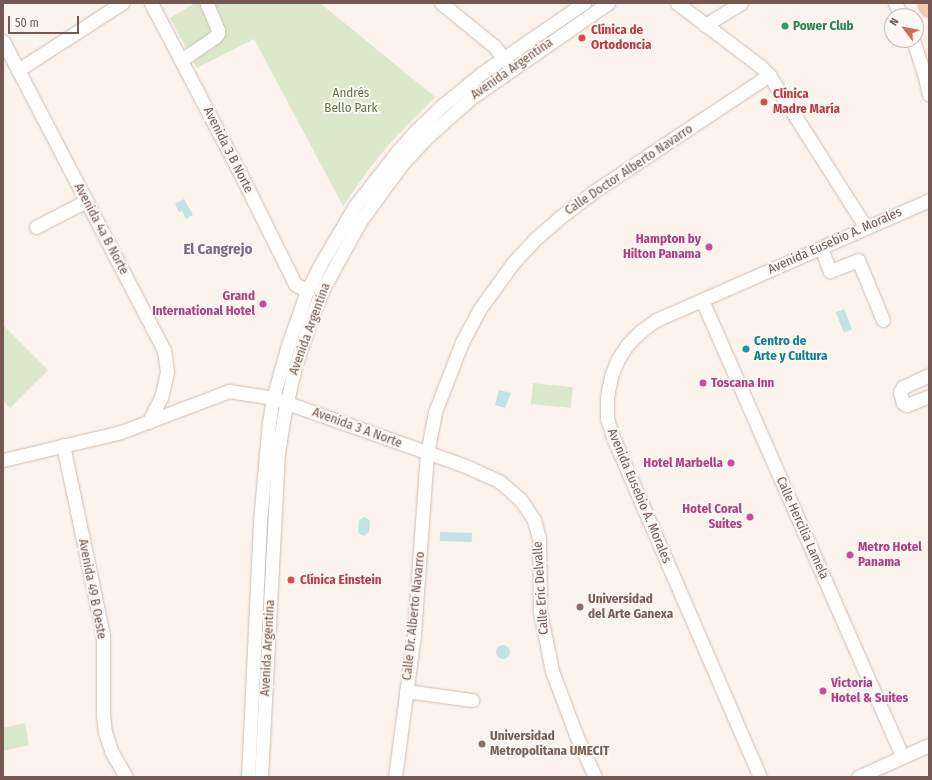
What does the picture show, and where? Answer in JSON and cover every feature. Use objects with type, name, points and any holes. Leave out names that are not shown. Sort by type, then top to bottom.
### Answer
[{"type":"main road","points":[[926,3],[929,7]]},
{"type":"street","points":[[18,70],[122,3]]},
{"type":"street","name":"Avenida 3 B Norte","points":[[152,3],[295,284],[315,307]]},
{"type":"street","points":[[441,3],[490,42],[504,58],[511,69]]},
{"type":"street","points":[[583,3],[590,15]]},
{"type":"street","name":"Avenida Argentina","points":[[261,777],[264,600],[259,579],[264,474],[273,398],[288,345],[305,297],[319,267],[355,206],[397,152],[443,105],[504,58],[583,3]]},
{"type":"street","name":"Avenida Argentina","points":[[248,777],[264,600],[272,583],[278,453],[286,402],[301,346],[315,307],[332,269],[350,237],[402,164],[451,114],[511,69],[608,3]]},
{"type":"street","points":[[677,3],[693,8],[705,25],[760,66],[769,75],[866,228]]},
{"type":"street","points":[[705,25],[741,3]]},
{"type":"street","points":[[181,60],[218,33],[207,4]]},
{"type":"street","name":"Avenida 4a B Norte","points":[[3,41],[164,350],[167,372],[160,398],[149,422]]},
{"type":"street","points":[[916,48],[929,94]]},
{"type":"street","name":"Calle Doctor Alberto Navarro","points":[[427,454],[435,412],[445,381],[462,342],[479,310],[512,264],[534,240],[559,218],[596,190],[769,75]]},
{"type":"street","name":"Avenida Eusebio A. Morales","points":[[760,777],[614,440],[608,419],[607,397],[611,376],[618,358],[627,344],[656,320],[929,200]]},
{"type":"street","points":[[36,227],[86,201]]},
{"type":"street","points":[[821,248],[830,272],[858,260],[883,320]]},
{"type":"street","name":"Calle Hercilia Lamela","points":[[702,300],[903,757]]},
{"type":"street","points":[[929,376],[903,387],[900,392],[903,403],[907,405],[929,396]]},
{"type":"street","name":"Avenida 3 A Norte","points":[[171,413],[229,391],[273,398],[427,454]]},
{"type":"street","points":[[160,398],[165,410],[171,413]]},
{"type":"street","points":[[3,460],[121,432],[171,413]]},
{"type":"street","name":"Avenida 49 B Oeste","points":[[63,445],[103,635],[103,714],[105,732],[111,750],[126,777]]},
{"type":"street","name":"Calle Dr. Alberto Navarro","points":[[395,777],[418,585],[427,454]]},
{"type":"street","name":"Calle Eric Delvalle","points":[[427,454],[463,465],[499,482],[510,489],[528,509],[540,539],[540,611],[552,671],[564,706],[595,777]]},
{"type":"street","points":[[259,579],[265,585],[272,583]]},
{"type":"street","points":[[406,691],[472,700]]},
{"type":"street","points":[[858,777],[929,745]]},
{"type":"green space","name":"Andrés Bello Park","points":[[195,3],[320,3],[435,97],[392,141],[368,170],[343,206],[254,39],[197,68],[170,18]]},
{"type":"green space","points":[[3,325],[48,370],[10,408],[3,401]]},
{"type":"green space","points":[[533,383],[573,387],[571,408],[531,404]]},
{"type":"green space","points":[[25,723],[29,745],[3,751],[3,728]]},
{"type":"water","points":[[184,199],[193,215],[186,219],[182,211],[179,212],[175,204]]},
{"type":"water","points":[[844,309],[852,329],[844,333],[836,312]]},
{"type":"water","points":[[499,390],[511,393],[505,408],[495,405]]},
{"type":"water","points":[[365,517],[370,521],[369,532],[364,536],[358,531],[359,520]]},
{"type":"water","points":[[440,532],[472,533],[472,542],[440,541]]},
{"type":"water","points":[[500,645],[506,645],[510,649],[510,655],[506,659],[500,659],[496,655],[496,649]]},
{"type":"place","name":"Power Club","points":[[785,26]]},
{"type":"place","name":"Clínica de Ortodoncia","points":[[582,38]]},
{"type":"place","name":"Clínica Madre María","points":[[764,102]]},
{"type":"place","name":"Hampton by Hilton Panama","points":[[709,247]]},
{"type":"place","name":"Grand International Hotel","points":[[263,304]]},
{"type":"place","name":"Centro de Arte y Cultura","points":[[746,349]]},
{"type":"place","name":"Toscana Inn","points":[[703,383]]},
{"type":"place","name":"Hotel Marbella","points":[[731,463]]},
{"type":"place","name":"Hotel Coral Suites","points":[[750,517]]},
{"type":"place","name":"Metro Hotel Panama","points":[[850,555]]},
{"type":"place","name":"Clínica Einstein","points":[[291,580]]},
{"type":"place","name":"Universidad del Arte Ganexa","points":[[580,607]]},
{"type":"place","name":"Victoria Hotel & Suites","points":[[823,691]]},
{"type":"place","name":"Universidad Metropolitana UMECIT","points":[[482,744]]},
{"type":"district","name":"El Cangrejo","points":[[218,250]]}]
